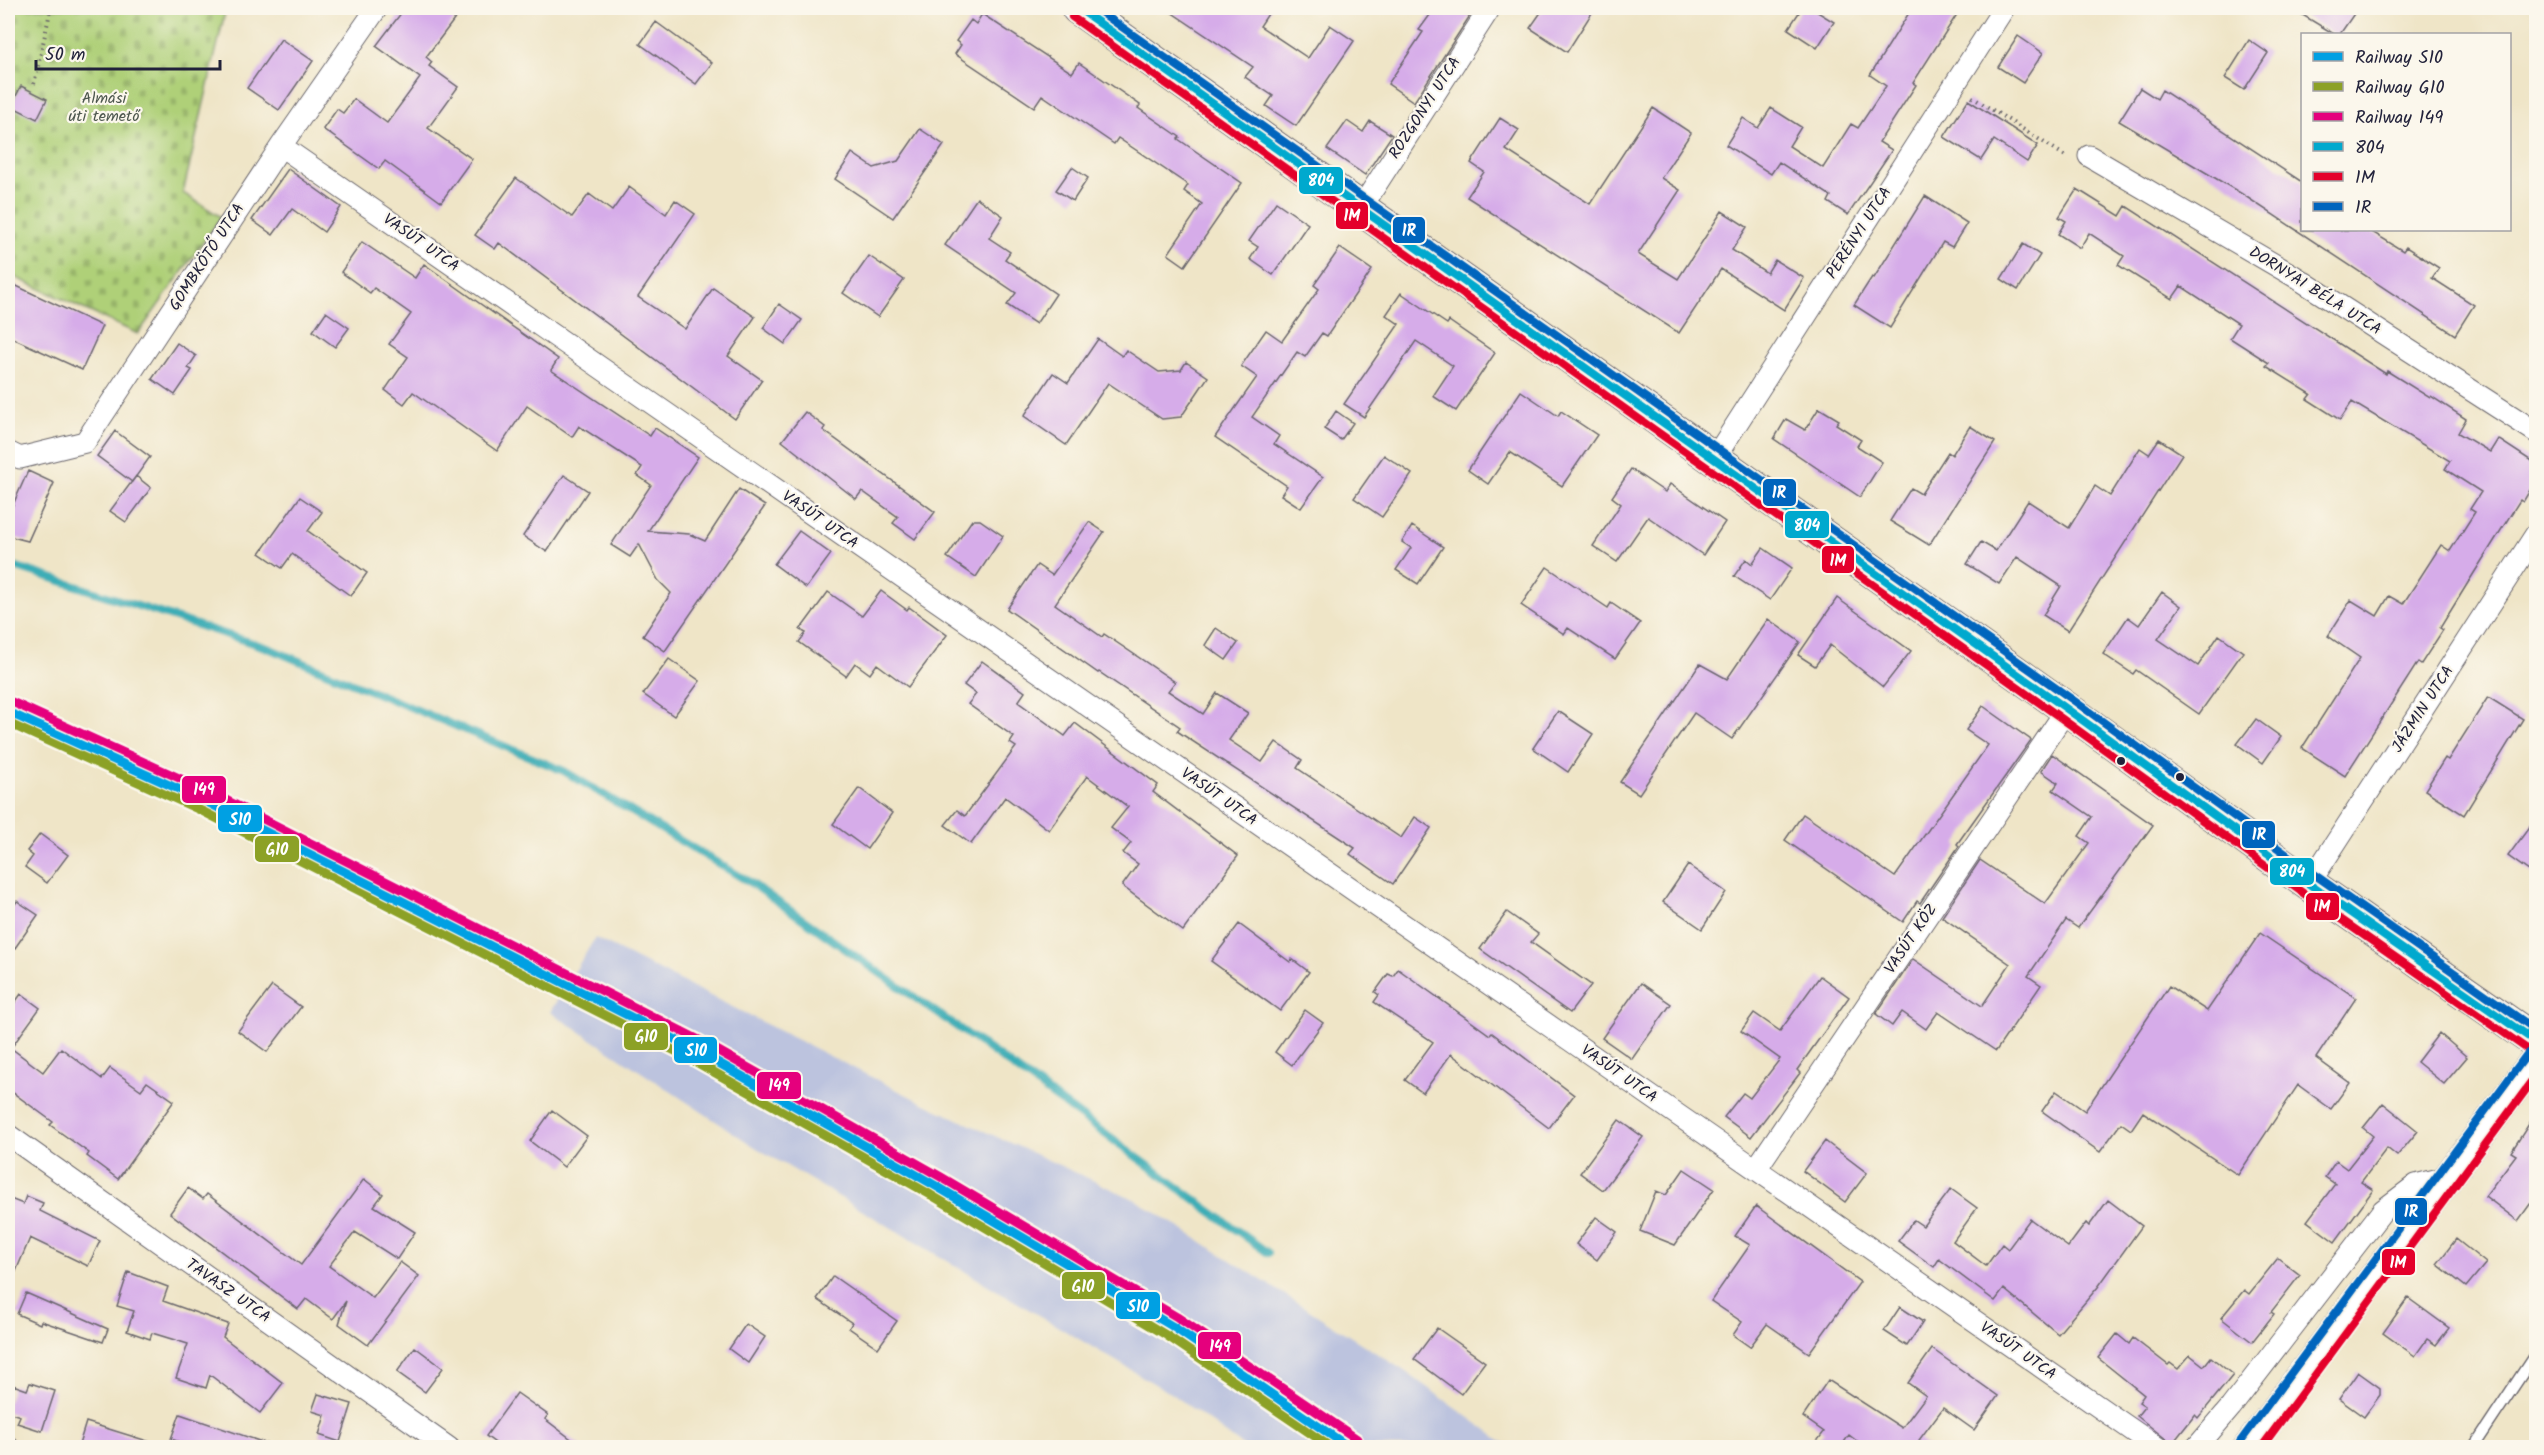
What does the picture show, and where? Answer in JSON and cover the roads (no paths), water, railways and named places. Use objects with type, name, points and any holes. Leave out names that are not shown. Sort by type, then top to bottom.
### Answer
[{"type":"main road","points":[[1078,8],[2067,709],[2309,884],[2536,1042]]},
{"type":"street","name":"GOMBKÖTŐ UTCA","points":[[8,452],[20,458],[85,442],[281,146],[377,8]]},
{"type":"street","name":"ROZGONYI UTCA","points":[[1361,208],[1490,8]]},
{"type":"street","name":"PERÉNYI UTCA","points":[[1714,459],[2004,8]]},
{"type":"street","name":"VASÚT UTCA","points":[[281,146],[2158,1448]]},
{"type":"street","name":"DORNYAI BÉLA UTCA","points":[[2089,156],[2294,276],[2536,432]]},
{"type":"street","name":"JÁZMIN UTCA","points":[[2309,884],[2536,534]]},
{"type":"street","name":"VASÚT KÖZ","points":[[1756,1169],[2067,709]]},
{"type":"street","points":[[2248,1448],[2536,1059]]},
{"type":"street","name":"TAVASZ UTCA","points":[[8,1134],[449,1448]]},
{"type":"street","points":[[2196,1448],[2231,1407],[2383,1210],[2416,1185],[2451,1176]]},
{"type":"lane","points":[[2473,1448],[2536,1353]]},
{"type":"waterway","points":[[8,564],[268,648],[564,771],[751,883],[990,1050],[1268,1253]]},
{"type":"rail line","name":"149","points":[[12,702],[212,793],[699,1040],[941,1177],[1177,1317],[1357,1439]]},
{"type":"rail line","name":"S10","points":[[8,712],[207,802],[694,1049],[936,1186],[1172,1326],[1350,1448]]},
{"type":"rail line","name":"G10","points":[[8,723],[202,811],[689,1058],[931,1195],[1166,1335],[1332,1448]]},
{"type":"park label","name":"Almási úti temető","points":[[104,107]]}]
